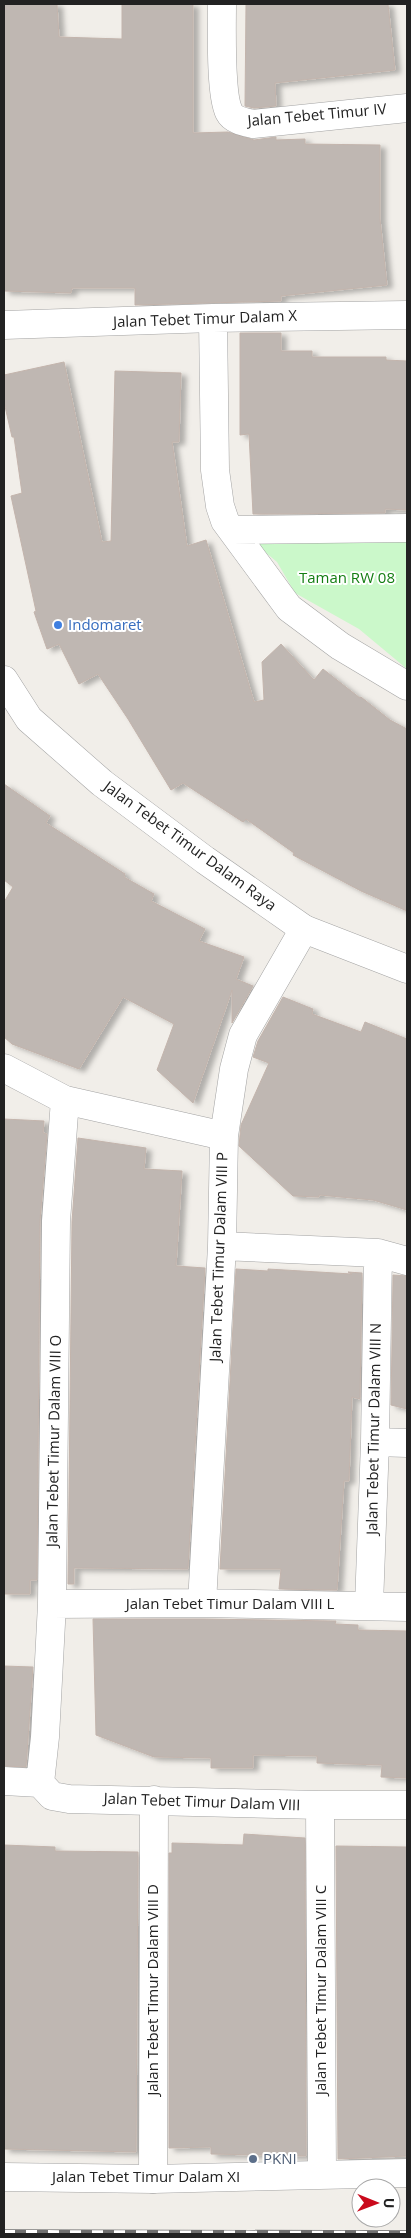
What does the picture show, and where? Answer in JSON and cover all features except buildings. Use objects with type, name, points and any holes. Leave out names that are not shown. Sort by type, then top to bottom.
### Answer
[{"type":"street","name":"Jalan Tebet Timur IV","points":[[222,4],[225,99],[230,114],[242,122],[253,124],[407,108]]},
{"type":"street","name":"Jalan Tebet Timur Dalam X","points":[[4,325],[213,318],[407,315]]},
{"type":"street","points":[[213,318],[215,470],[220,506],[225,521],[289,608],[340,646],[407,686]]},
{"type":"street","points":[[232,530],[407,528]]},
{"type":"street","name":"Jalan Tebet Timur Dalam Raya","points":[[4,680],[29,719],[102,783],[205,860],[304,929],[407,969]]},
{"type":"street","name":"Jalan Tebet Timur Dalam VIII P","points":[[202,1603],[222,1246],[224,1136],[234,1069],[243,1035],[304,929]]},
{"type":"street","points":[[4,1068],[65,1100],[224,1136]]},
{"type":"street","name":"Jalan Tebet Timur Dalam VIII O","points":[[40,1783],[52,1604],[56,1221],[65,1100]]},
{"type":"street","points":[[222,1246],[378,1253],[407,1261]]},
{"type":"street","name":"Jalan Tebet Timur Dalam VIII N","points":[[369,1605],[375,1442],[378,1253]]},
{"type":"street","points":[[375,1442],[407,1443]]},
{"type":"street","name":"Jalan Tebet Timur Dalam VIII L","points":[[52,1604],[202,1603],[407,1607]]},
{"type":"street","points":[[4,1781],[40,1783]]},
{"type":"street","name":"Jalan Tebet Timur Dalam VIII","points":[[40,1783],[52,1796],[60,1797],[320,1805],[407,1805]]},
{"type":"street","name":"Jalan Tebet Timur Dalam VIII D","points":[[153,2179],[154,1800]]},
{"type":"street","name":"Jalan Tebet Timur Dalam VIII C","points":[[320,1805],[322,2174]]},
{"type":"street","name":"Jalan Tebet Timur Dalam XI","points":[[4,2176],[153,2179],[407,2173]]},
{"type":"green space","name":"Taman RW 08","points":[[407,539],[407,669],[359,629],[295,593],[277,562],[253,542]]},
{"type":"railway","points":[[4,2232],[407,2233]]},
{"type":"place","name":"Indomaret","points":[[58,625]]},
{"type":"place","name":"PKNI","points":[[253,2159]]}]
